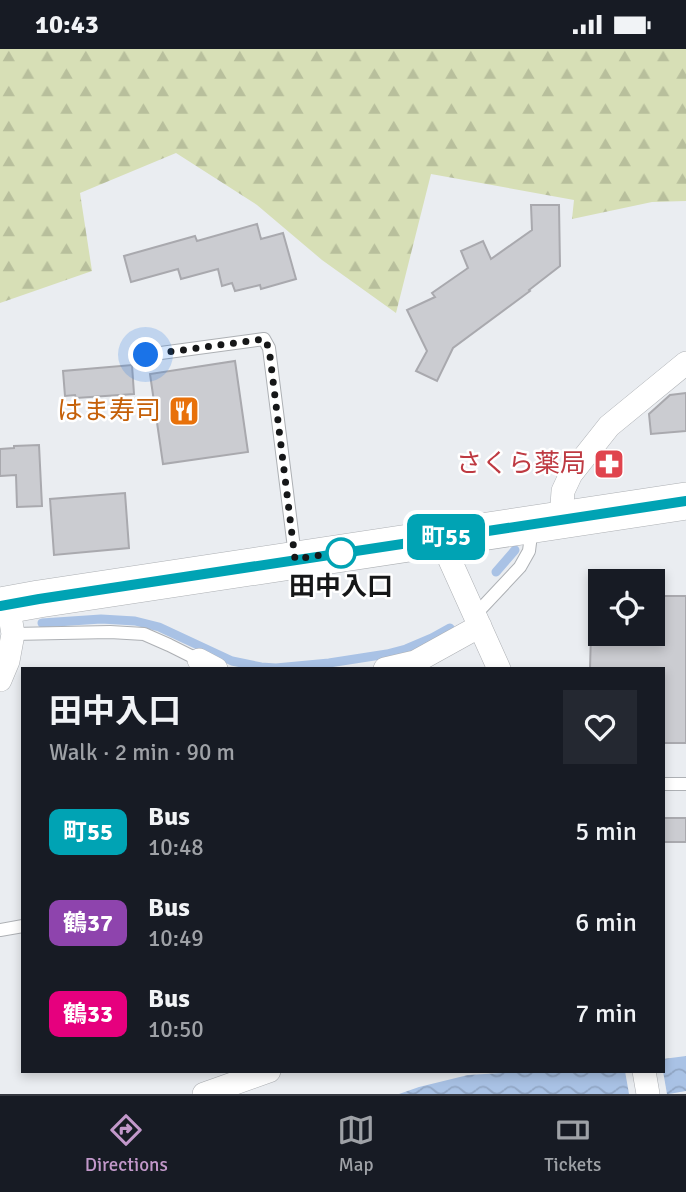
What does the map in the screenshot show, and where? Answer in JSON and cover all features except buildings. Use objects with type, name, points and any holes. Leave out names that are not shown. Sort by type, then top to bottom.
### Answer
[{"type":"main road","points":[[7,615],[295,559],[686,501]]},
{"type":"street","points":[[547,522],[571,474],[609,426],[686,363]]},
{"type":"street","points":[[440,538],[498,667]]},
{"type":"street","points":[[0,680],[8,661],[7,615]]},
{"type":"street","points":[[394,667],[415,662],[478,621]]},
{"type":"street","points":[[204,1094],[263,1073]]},
{"type":"street","points":[[644,1073],[648,1094]]},
{"type":"lane","points":[[146,355],[264,339],[269,348],[295,559]]},
{"type":"lane","points":[[478,621],[520,567],[547,522]]},
{"type":"lane","points":[[7,615],[110,632],[144,634],[207,664]]},
{"type":"lane","points":[[665,784],[686,784]]},
{"type":"lane","points":[[0,930],[21,926]]},
{"type":"green space","points":[[0,49],[686,49],[686,201],[652,202],[572,219],[574,200],[431,174],[396,313],[322,260],[257,205],[176,153],[80,193],[92,271],[0,303]]},
{"type":"water","points":[[686,1056],[686,1091],[669,1094],[399,1094],[468,1075],[665,1073],[665,1059]]},
{"type":"pier","points":[[625,1073],[663,1073],[667,1094],[629,1094]]},
{"type":"waterway","points":[[496,572],[515,550]]},
{"type":"waterway","points":[[42,623],[101,619],[135,621],[159,627],[232,661],[261,667]]},
{"type":"waterway","points":[[287,667],[387,654],[406,649],[450,628]]},
{"type":"bus line","name":"町55","points":[[0,606],[686,501]]},
{"type":"place","name":"はま寿司","points":[[184,411]]},
{"type":"place","name":"さくら薬局","points":[[609,464]]},
{"type":"place","name":"田中入口","points":[[341,553]]},
{"type":"route","points":[[146,355],[264,339],[269,348],[295,559],[343,552],[341,553]]}]
